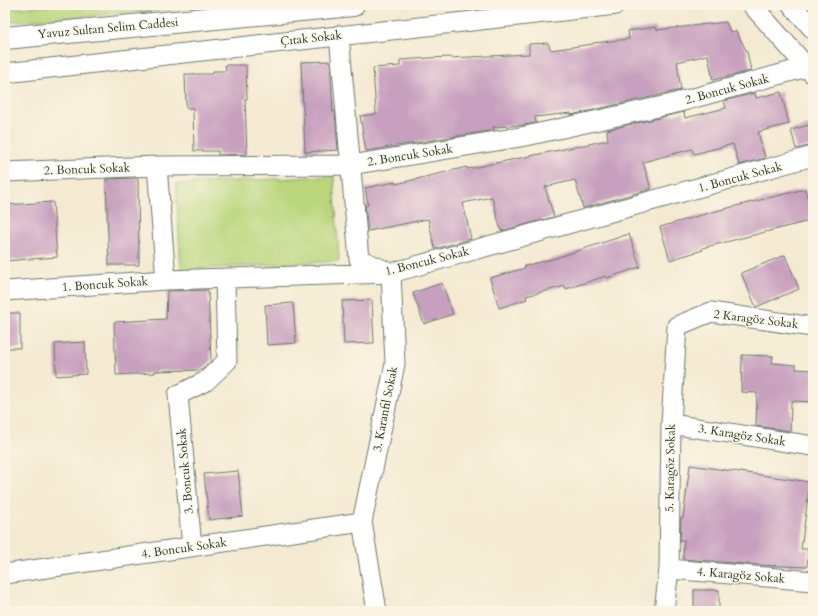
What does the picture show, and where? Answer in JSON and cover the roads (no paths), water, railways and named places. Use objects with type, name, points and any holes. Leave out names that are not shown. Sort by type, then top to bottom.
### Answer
[{"type":"main road","name":"Yavuz Sultan Selim Caddesi","points":[[5,38],[354,5]]},
{"type":"main road","points":[[5,52],[14,46],[48,33]]},
{"type":"street","name":"Çıtak Sokak","points":[[5,72],[616,5]]},
{"type":"street","points":[[752,5],[810,70]]},
{"type":"street","points":[[792,5],[813,29]]},
{"type":"street","points":[[339,35],[359,258],[391,273]]},
{"type":"street","name":"2. Boncuk Sokak","points":[[5,172],[157,166],[351,165],[526,136],[672,104],[810,70]]},
{"type":"street","name":"1. Boncuk Sokak","points":[[5,291],[166,280],[391,273],[813,156]]},
{"type":"street","points":[[157,166],[166,280]]},
{"type":"street","name":"3. Karanfil Sokak","points":[[377,611],[362,522],[395,364],[391,273]]},
{"type":"street","name":"3. Boncuk Sokak","points":[[192,547],[178,395],[206,381],[227,361],[225,279]]},
{"type":"street","name":"2 Karagöz Sokak","points":[[677,326],[711,312],[813,327]]},
{"type":"street","name":"5. Karagöz Sokak","points":[[664,611],[669,569],[671,424],[677,326]]},
{"type":"street","name":"3. Karagöz Sokak","points":[[671,424],[813,446]]},
{"type":"street","name":"4. Boncuk Sokak","points":[[5,574],[362,522]]},
{"type":"street","name":"4. Karagöz Sokak","points":[[669,569],[813,581]]}]
